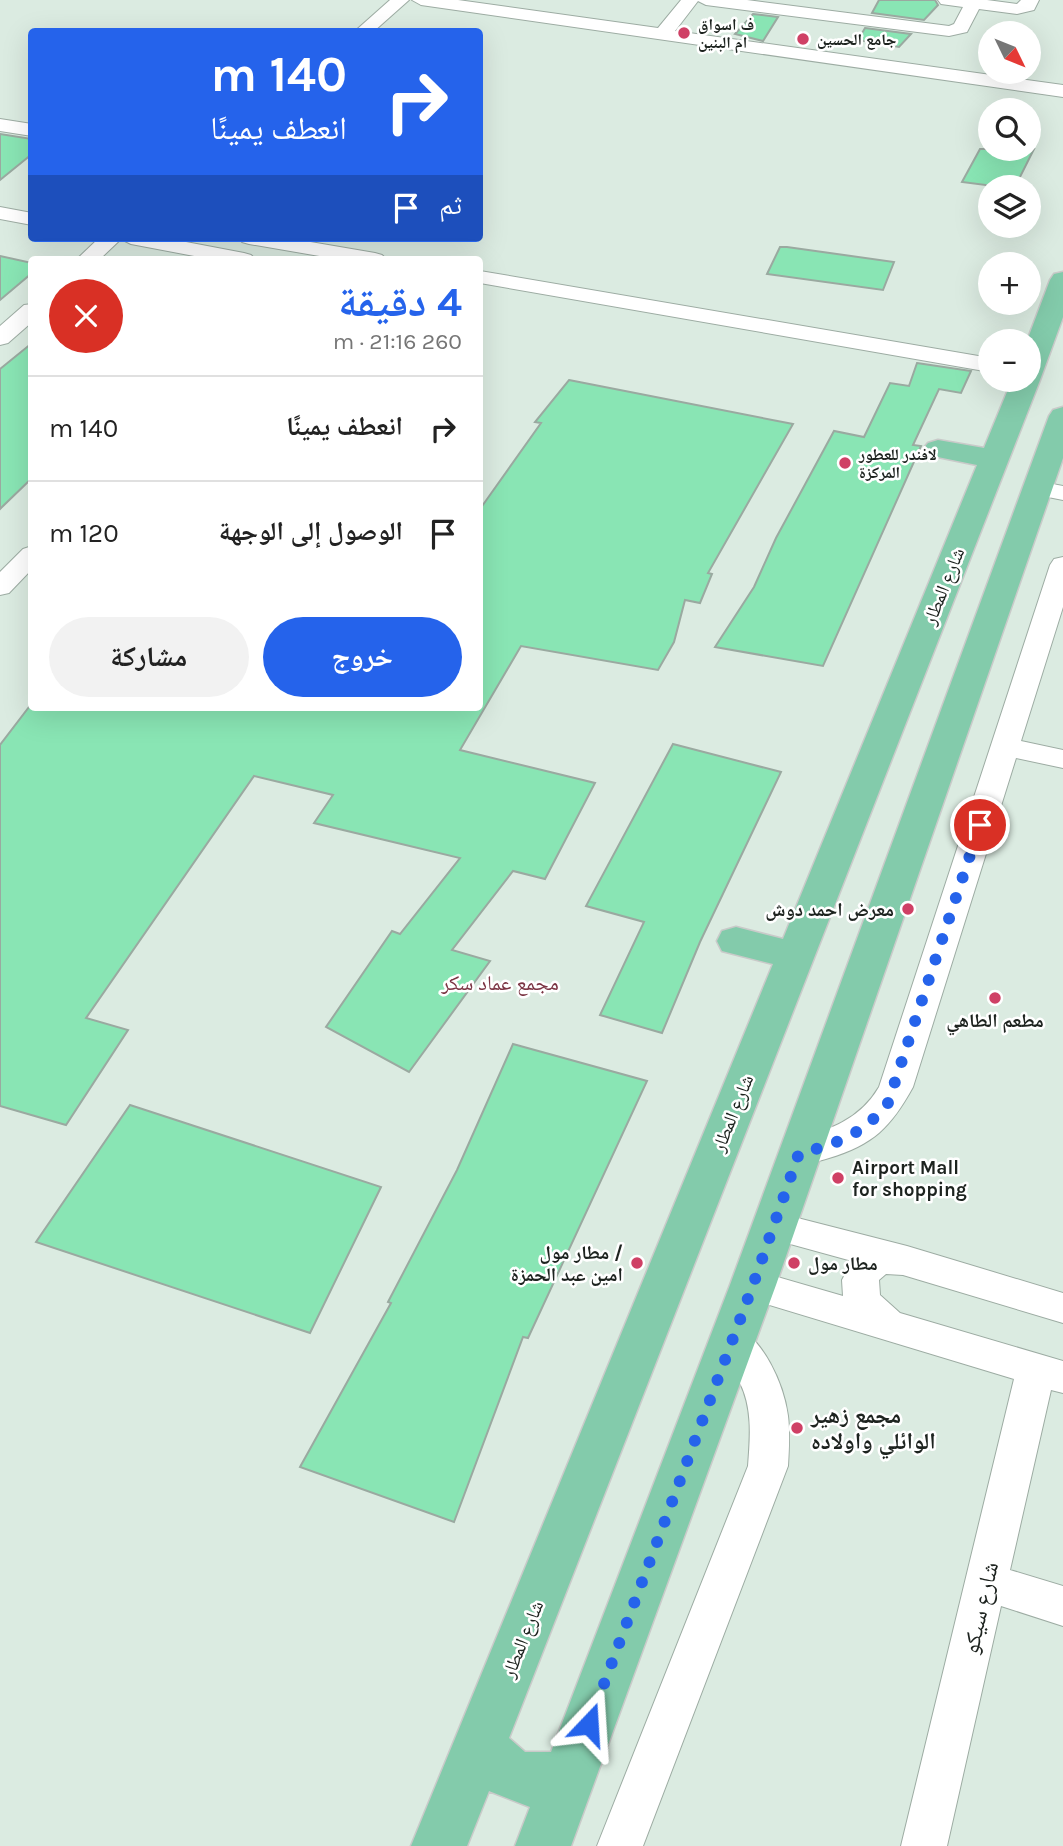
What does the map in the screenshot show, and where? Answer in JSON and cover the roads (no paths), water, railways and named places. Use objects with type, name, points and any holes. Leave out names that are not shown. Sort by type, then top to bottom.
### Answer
[{"type":"main road","points":[[1041,340],[1063,280]]},
{"type":"main road","name":"شارع المطار","points":[[439,1846],[1021,392]]},
{"type":"main road","points":[[542,1846],[775,1226],[799,1153],[1050,491],[1063,416]]},
{"type":"main road","points":[[938,449],[994,459]]},
{"type":"main road","points":[[736,941],[795,956]]},
{"type":"main road","points":[[480,1744],[495,1764],[517,1778],[535,1782],[553,1781],[570,1775]]},
{"type":"street","points":[[367,28],[400,0]]},
{"type":"street","points":[[421,0],[1063,93]]},
{"type":"street","points":[[662,35],[690,0]]},
{"type":"street","points":[[706,0],[768,4],[949,31],[961,28],[974,3]]},
{"type":"street","points":[[947,0],[1017,9],[1028,6],[1030,0]]},
{"type":"street","points":[[908,70],[923,29]]},
{"type":"street","points":[[0,125],[28,129]]},
{"type":"street","points":[[0,196],[28,201]]},
{"type":"street","points":[[0,213],[28,218]]},
{"type":"street","points":[[91,256],[107,242]]},
{"type":"street","points":[[153,242],[228,256]]},
{"type":"street","points":[[266,242],[316,254],[340,256]]},
{"type":"street","points":[[483,278],[978,363]]},
{"type":"street","points":[[0,338],[28,314]]},
{"type":"street","points":[[0,587],[28,558]]},
{"type":"street","points":[[799,1153],[844,1140],[877,1118],[888,1103],[900,1074],[1006,747],[1055,613],[1063,565]]},
{"type":"street","points":[[1006,747],[1063,759]]},
{"type":"street","points":[[775,1226],[907,1261],[1063,1308]]},
{"type":"street","points":[[886,1323],[873,1317],[864,1307],[859,1284],[863,1274],[871,1266],[883,1261],[907,1261]]},
{"type":"street","points":[[753,1285],[1049,1373]]},
{"type":"street","points":[[620,1846],[768,1466],[772,1432],[766,1399],[753,1368],[732,1341]]},
{"type":"street","name":"شارع سيكو","points":[[924,1846],[987,1582],[1049,1373]]},
{"type":"street","points":[[987,1582],[1063,1606]]},
{"type":"place","name":"ف اسواق ام البنين","points":[[684,33]]},
{"type":"place","name":"جامع الحسين","points":[[803,39]]},
{"type":"place","name":"لافندر للعطور المركزة","points":[[845,463]]},
{"type":"place","name":"معرض احمد دوش","points":[[908,909]]},
{"type":"place","name":"مطعم الطاهي","points":[[995,998]]},
{"type":"place","name":"Airport Mall for shopping","points":[[838,1178]]},
{"type":"place","name":"مطار مول / امين عبد الحمزة","points":[[637,1263]]},
{"type":"place","name":"مطار مول","points":[[794,1263]]},
{"type":"place","name":"مجمع زهير الوائلي واولاده","points":[[797,1428]]},
{"type":"district","name":"مجمع عماد سكر","points":[[500,983]]}]
